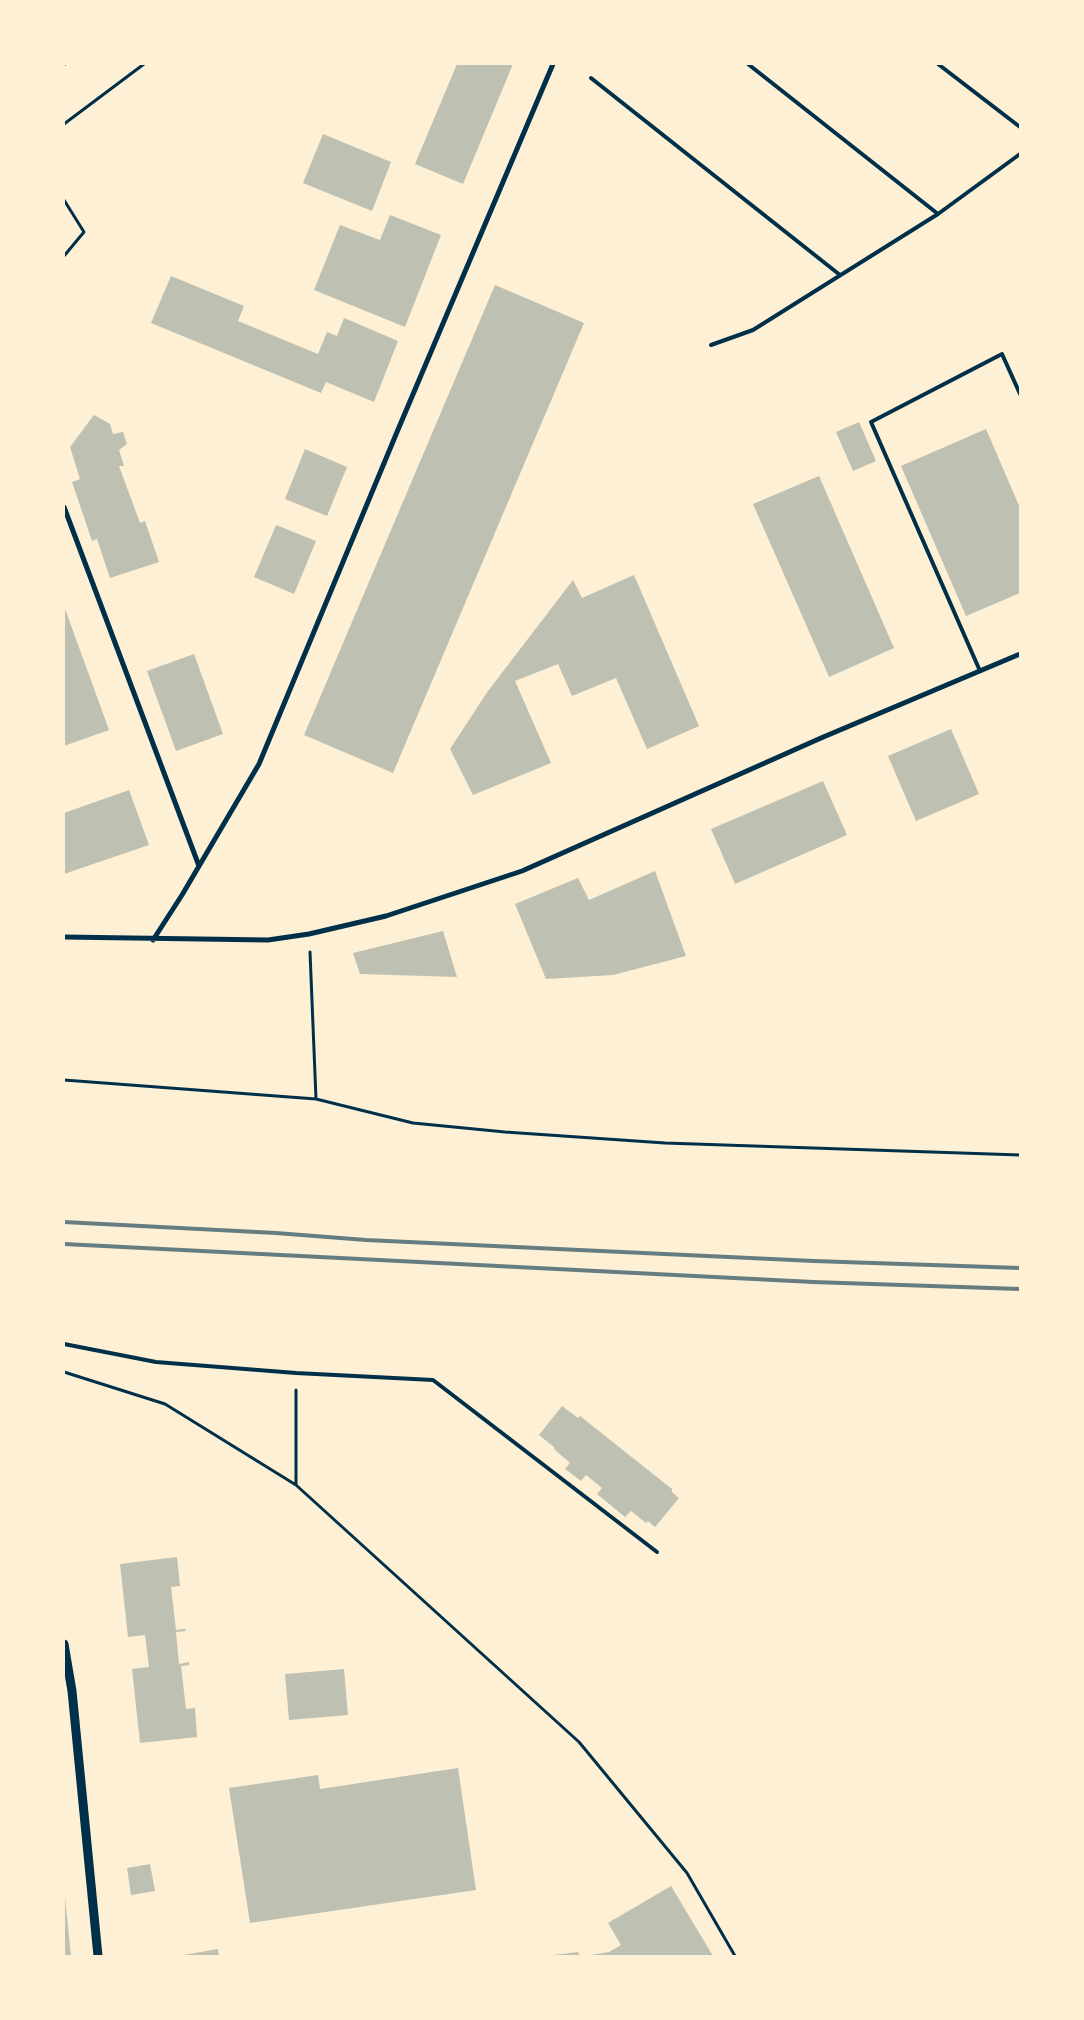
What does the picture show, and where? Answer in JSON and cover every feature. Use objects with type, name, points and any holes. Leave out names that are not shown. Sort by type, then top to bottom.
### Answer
[{"type":"street","points":[[153,940],[259,764],[553,64]]},
{"type":"street","points":[[64,508],[198,866]]},
{"type":"street","points":[[64,937],[153,940],[268,940],[310,934],[386,916],[522,871],[821,738],[1020,654]]},
{"type":"street","points":[[64,1644],[72,1691],[98,1956]]},
{"type":"lane","points":[[748,64],[938,214]]},
{"type":"lane","points":[[938,64],[1020,127]]},
{"type":"lane","points":[[591,78],[840,276]]},
{"type":"lane","points":[[711,345],[753,330],[938,214],[1020,154]]},
{"type":"lane","points":[[980,671],[871,422],[1002,354],[1020,394]]},
{"type":"lane","points":[[64,1344],[156,1362],[296,1373],[433,1380],[657,1552]]},
{"type":"path","points":[[64,124],[144,64]]},
{"type":"path","points":[[64,200],[84,232],[64,256]]},
{"type":"path","points":[[310,934],[316,1099]]},
{"type":"path","points":[[64,1080],[316,1099],[412,1123],[504,1132],[665,1143],[1020,1155]]},
{"type":"path","points":[[64,1372],[165,1404],[296,1485],[578,1742],[687,1873],[735,1956]]},
{"type":"path","points":[[296,1373],[296,1485]]},
{"type":"building","points":[[457,64],[513,64],[463,184],[415,164]]},
{"type":"building","points":[[323,134],[391,162],[372,211],[303,183]]},
{"type":"building","points":[[390,215],[441,235],[405,327],[314,290],[340,225],[380,240]]},
{"type":"building","points":[[171,276],[244,306],[238,321],[318,354],[327,332],[337,336],[344,318],[398,341],[374,402],[326,382],[321,393],[151,323]]},
{"type":"building","points":[[495,285],[584,323],[393,773],[304,735]]},
{"type":"building","points":[[94,415],[110,424],[113,434],[123,432],[127,444],[119,450],[124,466],[119,466],[140,523],[145,521],[159,562],[110,578],[97,539],[92,541],[72,482],[80,479],[70,447]]},
{"type":"building","points":[[859,422],[876,461],[853,471],[836,432]]},
{"type":"building","points":[[986,429],[1020,508],[1020,593],[966,616],[901,466]]},
{"type":"building","points":[[305,449],[347,467],[327,516],[285,499]]},
{"type":"building","points":[[819,476],[894,648],[829,677],[753,504]]},
{"type":"building","points":[[276,525],[316,541],[294,594],[254,577]]},
{"type":"building","points":[[634,575],[699,726],[647,749],[616,678],[572,696],[558,664],[515,681],[551,763],[473,795],[450,749],[488,691],[573,580],[582,598]]},
{"type":"building","points":[[64,606],[109,730],[64,746]]},
{"type":"building","points":[[194,654],[223,734],[176,751],[147,671]]},
{"type":"building","points":[[951,729],[979,794],[916,821],[888,756]]},
{"type":"building","points":[[823,781],[847,835],[735,884],[711,829]]},
{"type":"building","points":[[129,790],[149,845],[64,874],[64,813]]},
{"type":"building","points":[[655,871],[686,956],[613,975],[546,979],[515,904],[578,878],[589,900]]},
{"type":"building","points":[[443,931],[457,977],[360,974],[353,953]]},
{"type":"building","points":[[562,1406],[578,1418],[580,1416],[672,1489],[672,1492],[679,1498],[655,1527],[648,1521],[646,1523],[631,1511],[625,1517],[597,1494],[602,1488],[586,1475],[581,1481],[565,1469],[570,1463],[539,1435]]},
{"type":"building","points":[[177,1557],[180,1586],[171,1587],[176,1630],[185,1629],[186,1631],[176,1632],[179,1664],[189,1662],[189,1665],[181,1666],[186,1709],[195,1708],[197,1737],[140,1743],[132,1669],[149,1667],[145,1635],[128,1637],[120,1564]]},
{"type":"building","points":[[344,1669],[348,1715],[289,1720],[285,1674]]},
{"type":"building","points":[[458,1768],[476,1890],[250,1923],[229,1788],[318,1775],[320,1789]]},
{"type":"building","points":[[150,1864],[155,1891],[131,1895],[127,1868]]},
{"type":"building","points":[[671,1886],[713,1956],[584,1956],[609,1952],[621,1945],[608,1923]]},
{"type":"building","points":[[65,1897],[71,1956],[64,1956]]},
{"type":"building","points":[[218,1949],[219,1956],[183,1956],[183,1955]]},
{"type":"building","points":[[578,1952],[580,1956],[553,1956],[553,1955]]},
{"type":"railway","points":[[64,1222],[276,1233],[366,1240],[814,1261],[1020,1268]]},
{"type":"railway","points":[[64,1244],[813,1282],[1020,1289]]}]
